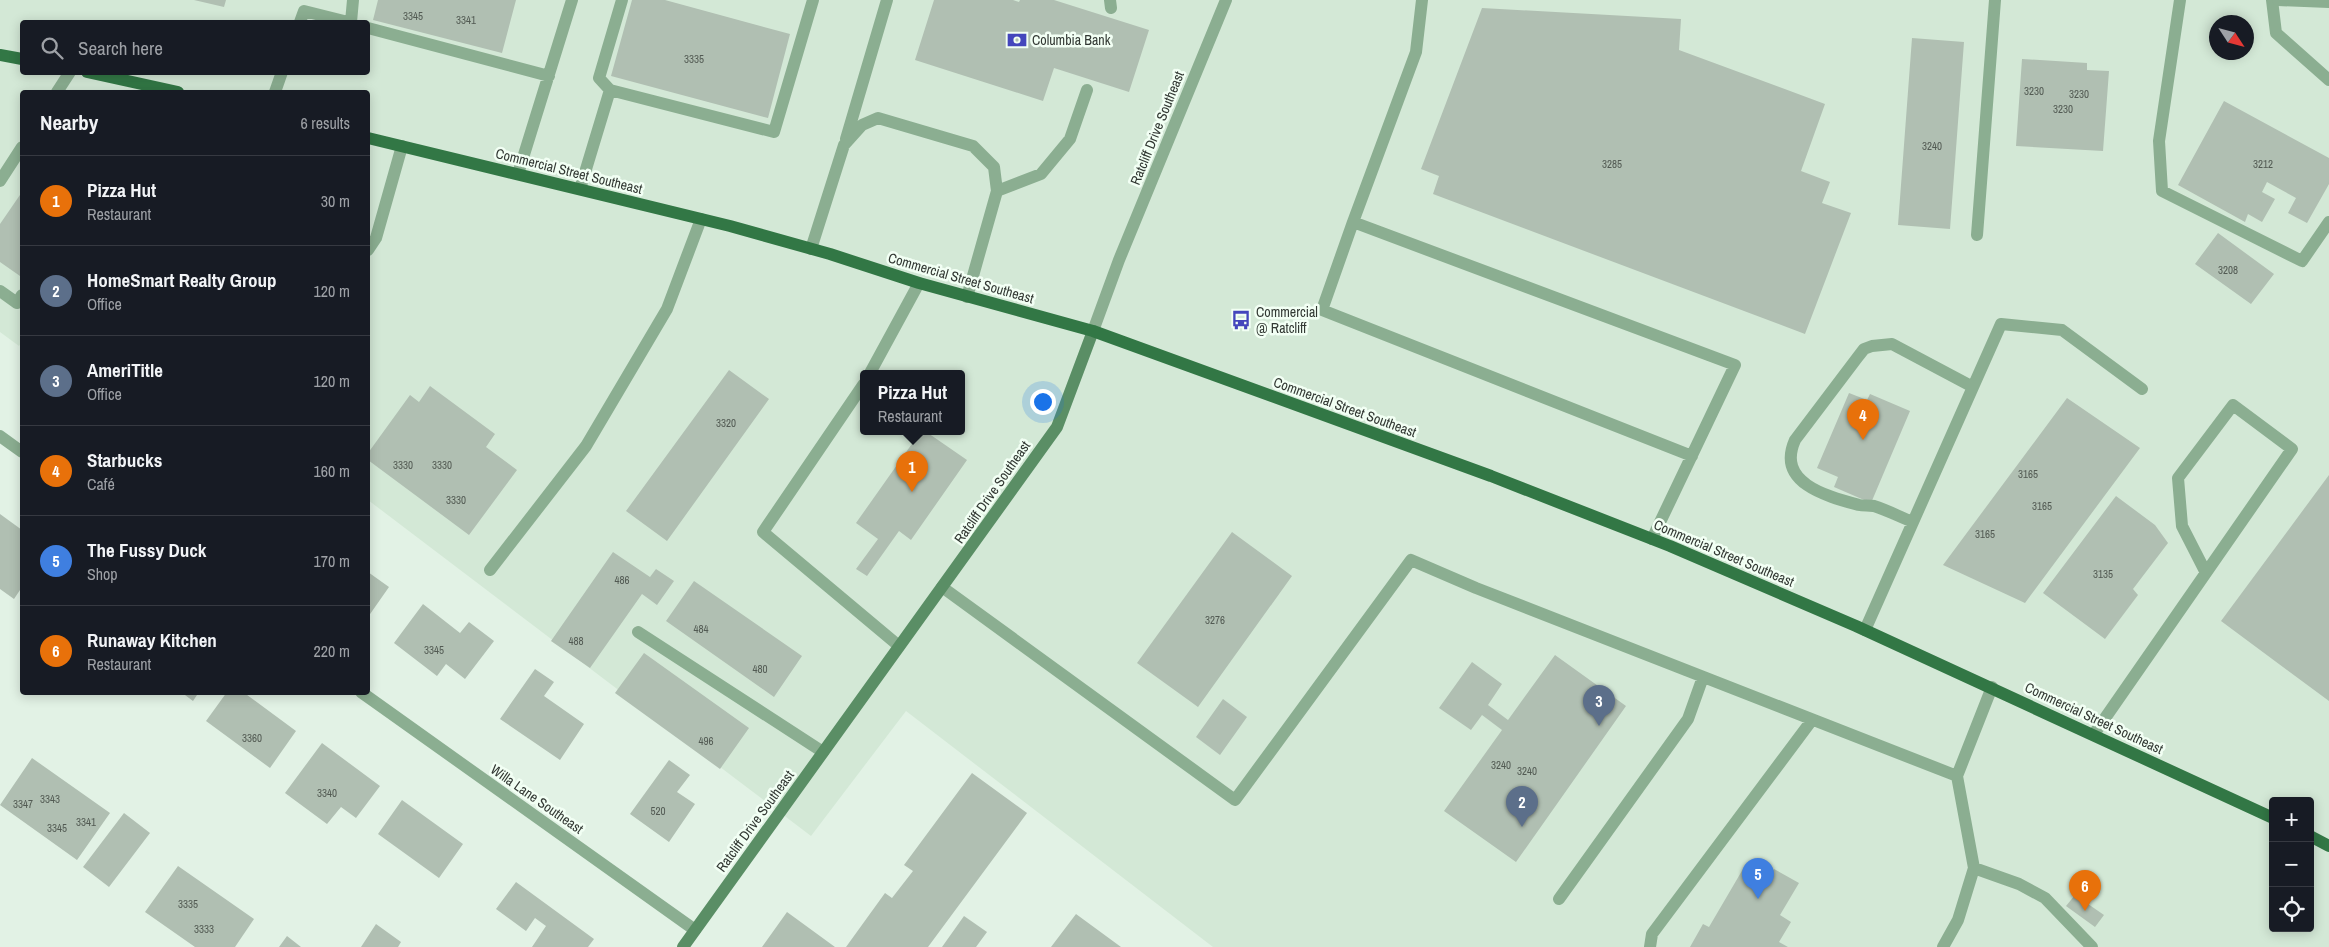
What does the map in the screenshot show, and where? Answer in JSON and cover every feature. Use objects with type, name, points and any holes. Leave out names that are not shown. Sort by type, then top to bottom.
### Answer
[{"type":"main road","points":[[0,55],[20,59]]},
{"type":"main road","points":[[98,75],[161,90]]},
{"type":"main road","name":"Commercial Street Southeast","points":[[370,138],[702,219],[812,249],[967,297],[1093,331],[1492,476],[1652,539],[1865,630],[1992,687],[2269,816]]},
{"type":"main road","points":[[2314,838],[2329,846]]},
{"type":"street","points":[[350,20],[353,0]]},
{"type":"street","points":[[518,174],[572,0]]},
{"type":"street","points":[[622,0],[599,78],[610,90],[774,132],[813,0]]},
{"type":"street","points":[[812,249],[887,0]]},
{"type":"street","name":"Ratcliff Drive Southeast","points":[[683,947],[1057,427],[1120,260],[1226,0]]},
{"type":"street","points":[[1422,0],[1416,52],[1322,310],[1692,456]]},
{"type":"street","points":[[1977,235],[1996,0]]},
{"type":"street","points":[[2180,0],[2159,141],[2162,191],[2302,261],[2329,222]]},
{"type":"street","points":[[2272,0],[2276,33],[2329,80]]},
{"type":"street","points":[[2278,0],[2329,2]]},
{"type":"street","points":[[301,20],[304,11],[342,20]]},
{"type":"street","points":[[370,29],[549,76]]},
{"type":"street","points":[[59,90],[68,75]]},
{"type":"street","points":[[276,90],[281,75]]},
{"type":"street","points":[[580,189],[610,90]]},
{"type":"street","points":[[997,192],[1041,174],[1070,139],[1087,90]]},
{"type":"street","points":[[844,145],[862,125],[878,118],[973,146],[994,167],[997,192],[967,297]]},
{"type":"street","points":[[370,247],[376,238],[402,146]]},
{"type":"street","points":[[0,181],[20,150]]},
{"type":"street","points":[[490,570],[586,446],[667,309],[702,219]]},
{"type":"street","points":[[1353,222],[1735,365],[1652,539]]},
{"type":"street","points":[[872,370],[919,283]]},
{"type":"street","points":[[0,291],[17,303],[20,299]]},
{"type":"street","points":[[1865,630],[2001,324],[2062,330],[2142,389]]},
{"type":"street","points":[[1913,522],[1873,506],[1860,505],[1804,484],[1794,474],[1790,464],[1790,452],[1795,440],[1864,349],[1872,346],[1892,344],[1973,387]]},
{"type":"street","points":[[860,389],[763,532],[899,646]]},
{"type":"street","points":[[2094,734],[2206,573],[2292,448],[2233,405],[2178,478],[2182,526],[2206,573]]},
{"type":"street","points":[[0,436],[20,451]]},
{"type":"street","points":[[942,587],[1235,800],[1411,560],[1476,588],[1957,776]]},
{"type":"street","points":[[638,632],[823,752]]},
{"type":"street","points":[[1558,899],[1688,719],[1703,677]]},
{"type":"street","points":[[1943,947],[1958,920],[1974,868],[1957,776],[1992,687]]},
{"type":"street","name":"Willa Lane Southeast","points":[[365,695],[695,930]]},
{"type":"street","points":[[1650,947],[1652,934],[1812,720]]},
{"type":"street","points":[[1974,868],[2019,884],[2046,898],[2092,947]]},
{"type":"shaded area","points":[[0,0],[2329,0],[2329,947],[1213,947],[906,711],[811,836],[370,502],[370,90],[20,90],[19,346],[0,332]]},
{"type":"building","points":[[194,0],[226,0],[224,7]]},
{"type":"building","points":[[378,0],[516,0],[502,53],[373,20]]},
{"type":"building","points":[[632,0],[665,0],[790,34],[768,118],[611,76]]},
{"type":"building","points":[[934,0],[1013,0],[1019,2],[1020,0],[1054,0],[1149,30],[1129,92],[1054,68],[1043,101],[915,60]]},
{"type":"building","points":[[1482,8],[1681,19],[1679,50],[1825,104],[1801,171],[1830,182],[1822,203],[1851,213],[1805,334],[1433,194],[1439,176],[1421,169]]},
{"type":"building","points":[[1912,38],[1964,42],[1950,229],[1898,225]]},
{"type":"building","points":[[2022,59],[2087,63],[2087,70],[2109,71],[2103,151],[2016,146]]},
{"type":"building","points":[[2224,101],[2329,158],[2329,184],[2307,223],[2288,213],[2296,198],[2267,182],[2262,192],[2275,199],[2262,222],[2248,214],[2245,222],[2178,185]]},
{"type":"building","points":[[20,195],[20,276],[0,262],[0,224]]},
{"type":"building","points":[[2218,233],[2274,274],[2251,304],[2195,264]]},
{"type":"building","points":[[729,370],[769,399],[667,541],[626,511]]},
{"type":"building","points":[[430,386],[495,434],[486,447],[517,470],[469,535],[370,461],[370,450],[410,395],[419,402]]},
{"type":"building","points":[[1849,393],[1867,400],[1870,394],[1910,411],[1871,503],[1834,487],[1838,477],[1817,468]]},
{"type":"building","points":[[2067,398],[2140,448],[2025,603],[1943,565]]},
{"type":"building","points":[[918,435],[931,435],[967,460],[911,540],[899,531],[867,576],[856,569],[878,539],[856,523]]},
{"type":"building","points":[[2329,475],[2329,701],[2221,621]]},
{"type":"building","points":[[2116,496],[2155,525],[2168,543],[2133,589],[2138,595],[2105,639],[2043,593]]},
{"type":"building","points":[[0,514],[20,529],[20,590],[14,599],[0,589]]},
{"type":"building","points":[[1232,532],[1292,576],[1198,707],[1137,663]]},
{"type":"building","points":[[613,552],[650,577],[656,569],[674,581],[657,605],[642,594],[590,668],[551,641]]},
{"type":"building","points":[[370,573],[389,587],[370,614]]},
{"type":"building","points":[[694,581],[802,656],[774,697],[666,621]]},
{"type":"building","points":[[423,604],[460,633],[469,622],[494,641],[465,679],[446,664],[437,676],[394,643]]},
{"type":"building","points":[[644,653],[749,728],[720,769],[615,693]]},
{"type":"building","points":[[1555,655],[1626,706],[1516,862],[1444,811],[1502,730],[1482,715],[1471,730],[1439,708],[1472,662],[1502,684],[1488,705],[1508,720]]},
{"type":"building","points":[[535,669],[554,682],[544,696],[584,724],[560,760],[500,719]]},
{"type":"building","points":[[185,695],[197,695],[193,701]]},
{"type":"building","points":[[225,695],[247,695],[296,731],[270,768],[206,721]]},
{"type":"building","points":[[1223,699],[1247,717],[1220,755],[1196,737]]},
{"type":"building","points":[[322,743],[380,786],[356,818],[341,807],[327,824],[285,793]]},
{"type":"building","points":[[32,758],[110,813],[77,860],[0,805]]},
{"type":"building","points":[[669,760],[690,775],[677,792],[695,804],[669,842],[630,814]]},
{"type":"building","points":[[972,773],[1027,813],[928,947],[846,947],[885,893],[892,898],[913,871],[904,865]]},
{"type":"building","points":[[402,800],[463,844],[439,878],[378,834]]},
{"type":"building","points":[[124,813],[150,833],[109,887],[83,867]]},
{"type":"building","points":[[178,866],[254,919],[235,947],[195,947],[145,912]]},
{"type":"building","points":[[1743,869],[1766,883],[1774,869],[1799,883],[1780,915],[1791,922],[1779,942],[1788,947],[1690,947],[1703,924],[1709,927]]},
{"type":"building","points":[[516,882],[594,939],[588,947],[532,947],[546,926],[535,918],[526,931],[496,909]]},
{"type":"building","points":[[2075,895],[2104,915],[2095,927],[2066,906]]},
{"type":"building","points":[[787,912],[835,947],[762,947]]},
{"type":"building","points":[[1076,914],[1121,947],[1051,947]]},
{"type":"building","points":[[964,916],[987,932],[976,947],[942,947]]},
{"type":"building","points":[[376,924],[401,942],[398,947],[361,947]]},
{"type":"building","points":[[287,936],[301,947],[279,947]]},
{"type":"place","name":"Columbia Bank","points":[[1017,40]]},
{"type":"place","name":"Commercial @ Ratcliff","points":[[1241,320]]},
{"type":"place","name":"Starbucks","points":[[1863,440]]},
{"type":"place","name":"Pizza Hut","points":[[912,492]]},
{"type":"place","name":"AmeriTitle","points":[[1599,726]]},
{"type":"place","name":"HomeSmart Realty Group","points":[[1522,827]]},
{"type":"place","name":"The Fussy Duck","points":[[1758,899]]},
{"type":"place","name":"Runaway Kitchen","points":[[2085,911]]}]
